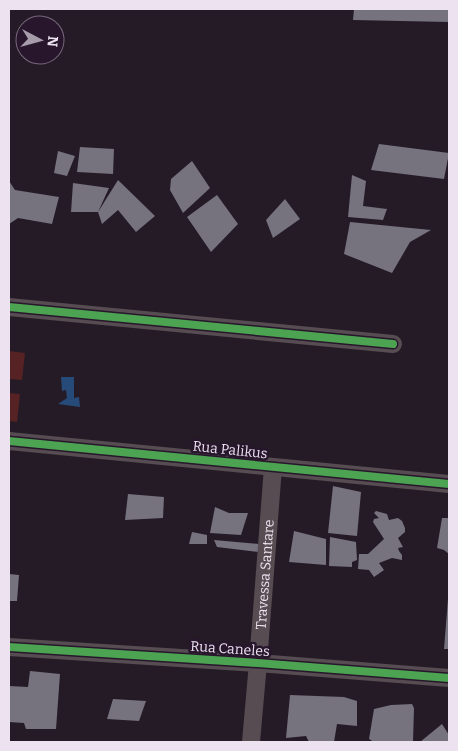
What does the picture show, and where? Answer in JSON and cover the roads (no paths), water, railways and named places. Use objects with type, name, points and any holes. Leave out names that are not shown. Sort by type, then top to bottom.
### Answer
[{"type":"street","points":[[9,307],[393,344]]},
{"type":"street","name":"Rua Palikus","points":[[9,441],[449,484]]},
{"type":"street","name":"Travessa Santare","points":[[251,742],[273,467]]},
{"type":"street","name":"Rua Caneles","points":[[9,647],[258,663],[449,678]]},
{"type":"water","points":[[61,377],[74,377],[74,398],[79,397],[80,407],[58,404],[67,398],[66,390],[62,391]]}]
